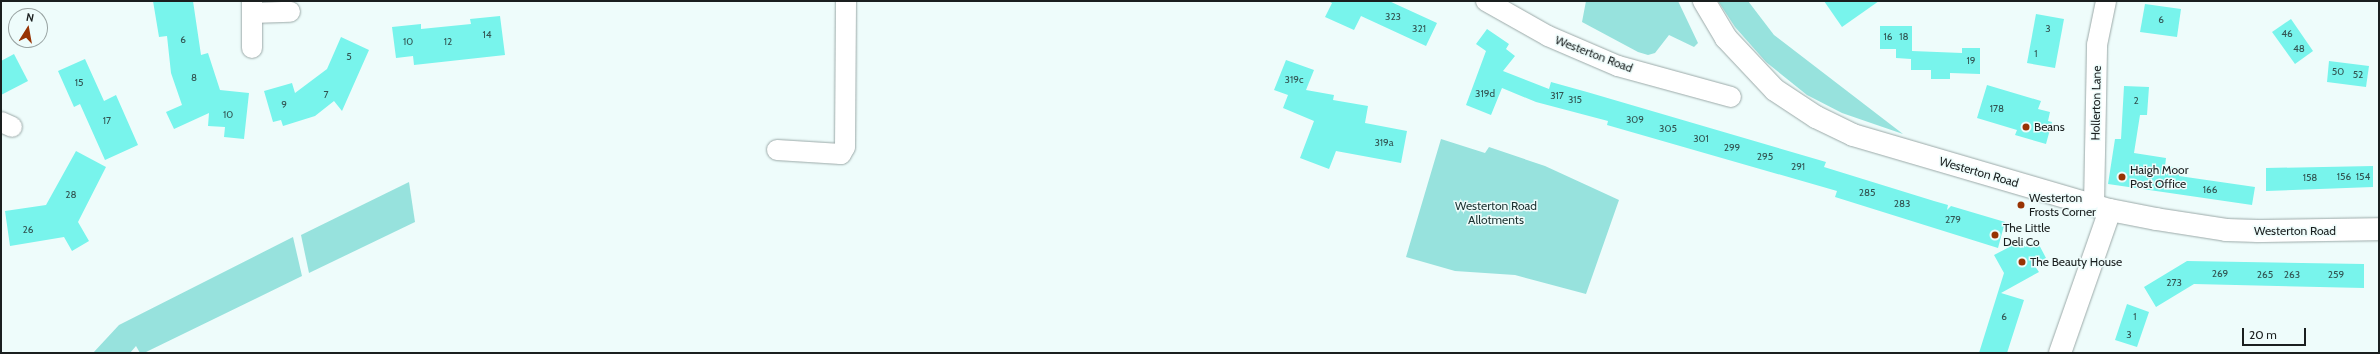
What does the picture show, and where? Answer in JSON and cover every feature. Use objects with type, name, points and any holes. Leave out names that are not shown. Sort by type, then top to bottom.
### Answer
[{"type":"street","points":[[777,150],[841,154],[845,147],[846,1]]},
{"type":"street","name":"Westerton Road","points":[[1486,1],[1548,36],[1618,66],[1731,97]]},
{"type":"street","name":"Westerton Road","points":[[1704,1],[1726,38],[1775,90],[1816,117],[1853,135],[2102,208],[2226,230],[2379,229]]},
{"type":"street","name":"Hollerton Lane","points":[[2102,208],[2097,45],[2106,1]]},
{"type":"street","points":[[252,48],[252,7],[290,12]]},
{"type":"street","points":[[2060,353],[2102,208]]},
{"type":"green space","points":[[1586,1],[1678,1],[1698,43],[1694,47],[1669,35],[1655,53],[1648,55],[1638,52],[1582,22]]},
{"type":"green space","points":[[1718,1],[1748,1],[1774,35],[1903,134],[1842,113],[1807,95],[1766,62],[1735,27]]},
{"type":"green space","name":"Westerton Road Allotments","points":[[1441,139],[1485,153],[1489,147],[1545,166],[1619,200],[1586,294],[1515,275],[1455,271],[1406,257]]},
{"type":"green space","points":[[409,182],[415,222],[309,273],[301,235]]},
{"type":"green space","points":[[293,237],[302,276],[144,353],[140,353],[136,346],[130,353],[93,353],[119,325]]},
{"type":"building","points":[[153,1],[193,1],[201,55],[208,53],[220,90],[249,93],[244,139],[224,137],[225,127],[208,126],[209,113],[174,129],[166,112],[182,105],[171,73],[167,36],[159,37]]},
{"type":"building","points":[[1328,1],[1389,1],[1437,23],[1426,46],[1361,16],[1354,30],[1325,17],[1332,3]]},
{"type":"building","points":[[1824,1],[1879,1],[1842,27]]},
{"type":"building","points":[[2145,4],[2181,9],[2177,37],[2140,32]]},
{"type":"building","points":[[2036,14],[2064,19],[2055,68],[2027,63]]},
{"type":"building","points":[[500,16],[505,55],[414,65],[413,56],[396,58],[392,27],[421,24],[421,29],[471,24],[470,19]]},
{"type":"building","points":[[2291,19],[2313,51],[2295,64],[2272,32]]},
{"type":"building","points":[[1880,26],[1912,26],[1912,51],[1962,53],[1962,48],[1980,48],[1980,74],[1950,73],[1950,79],[1931,79],[1931,70],[1911,70],[1911,59],[1896,58],[1896,49],[1880,49]]},
{"type":"building","points":[[1487,29],[1509,44],[1506,49],[1515,56],[1503,71],[1549,89],[1551,82],[1826,162],[1824,167],[1948,205],[1947,210],[1951,206],[2005,222],[1998,248],[1835,197],[1837,191],[1607,125],[1608,121],[1536,102],[1502,88],[1491,115],[1466,105],[1486,51],[1476,44]]},
{"type":"building","points":[[341,37],[369,50],[342,111],[334,101],[315,116],[283,126],[281,120],[273,122],[264,91],[292,83],[295,93],[327,69]]},
{"type":"building","points":[[14,54],[28,81],[1,95],[1,61]]},
{"type":"building","points":[[85,59],[104,101],[116,95],[138,145],[105,160],[80,104],[74,107],[58,71]]},
{"type":"building","points":[[1286,60],[1314,70],[1306,90],[1334,95],[1333,100],[1368,106],[1365,123],[1407,131],[1401,163],[1336,151],[1329,169],[1300,158],[1314,121],[1283,108],[1288,95],[1274,90]]},
{"type":"building","points":[[2329,61],[2369,66],[2366,87],[2327,82]]},
{"type":"building","points":[[1987,85],[2041,101],[2038,109],[2050,112],[2048,121],[2052,122],[2046,144],[2015,135],[2017,130],[1977,118]]},
{"type":"building","points":[[2124,86],[2149,87],[2147,115],[2140,115],[2134,153],[2166,158],[2165,166],[2180,168],[2179,176],[2255,187],[2252,205],[2108,184],[2115,139],[2121,139]]},
{"type":"building","points":[[76,151],[106,167],[78,222],[89,241],[72,251],[64,237],[10,246],[5,211],[46,205]]},
{"type":"building","points":[[2373,166],[2373,187],[2266,191],[2266,168]]},
{"type":"building","points":[[2021,241],[2025,247],[2037,241],[2046,258],[2034,265],[2039,272],[2001,293],[2024,300],[2007,353],[1979,353],[2004,273],[1994,255]]},
{"type":"building","points":[[2187,261],[2364,264],[2364,288],[2194,284],[2156,307],[2144,287]]},
{"type":"building","points":[[2127,304],[2149,312],[2137,347],[2115,340]]},
{"type":"place","name":"Beans","points":[[2026,127]]},
{"type":"place","name":"Haigh Moor Post Office","points":[[2122,177]]},
{"type":"place","name":"Westerton Frosts Corner","points":[[2021,205]]},
{"type":"place","name":"The Little Deli Co","points":[[1995,235]]},
{"type":"place","name":"The Beauty House","points":[[2022,262]]}]
